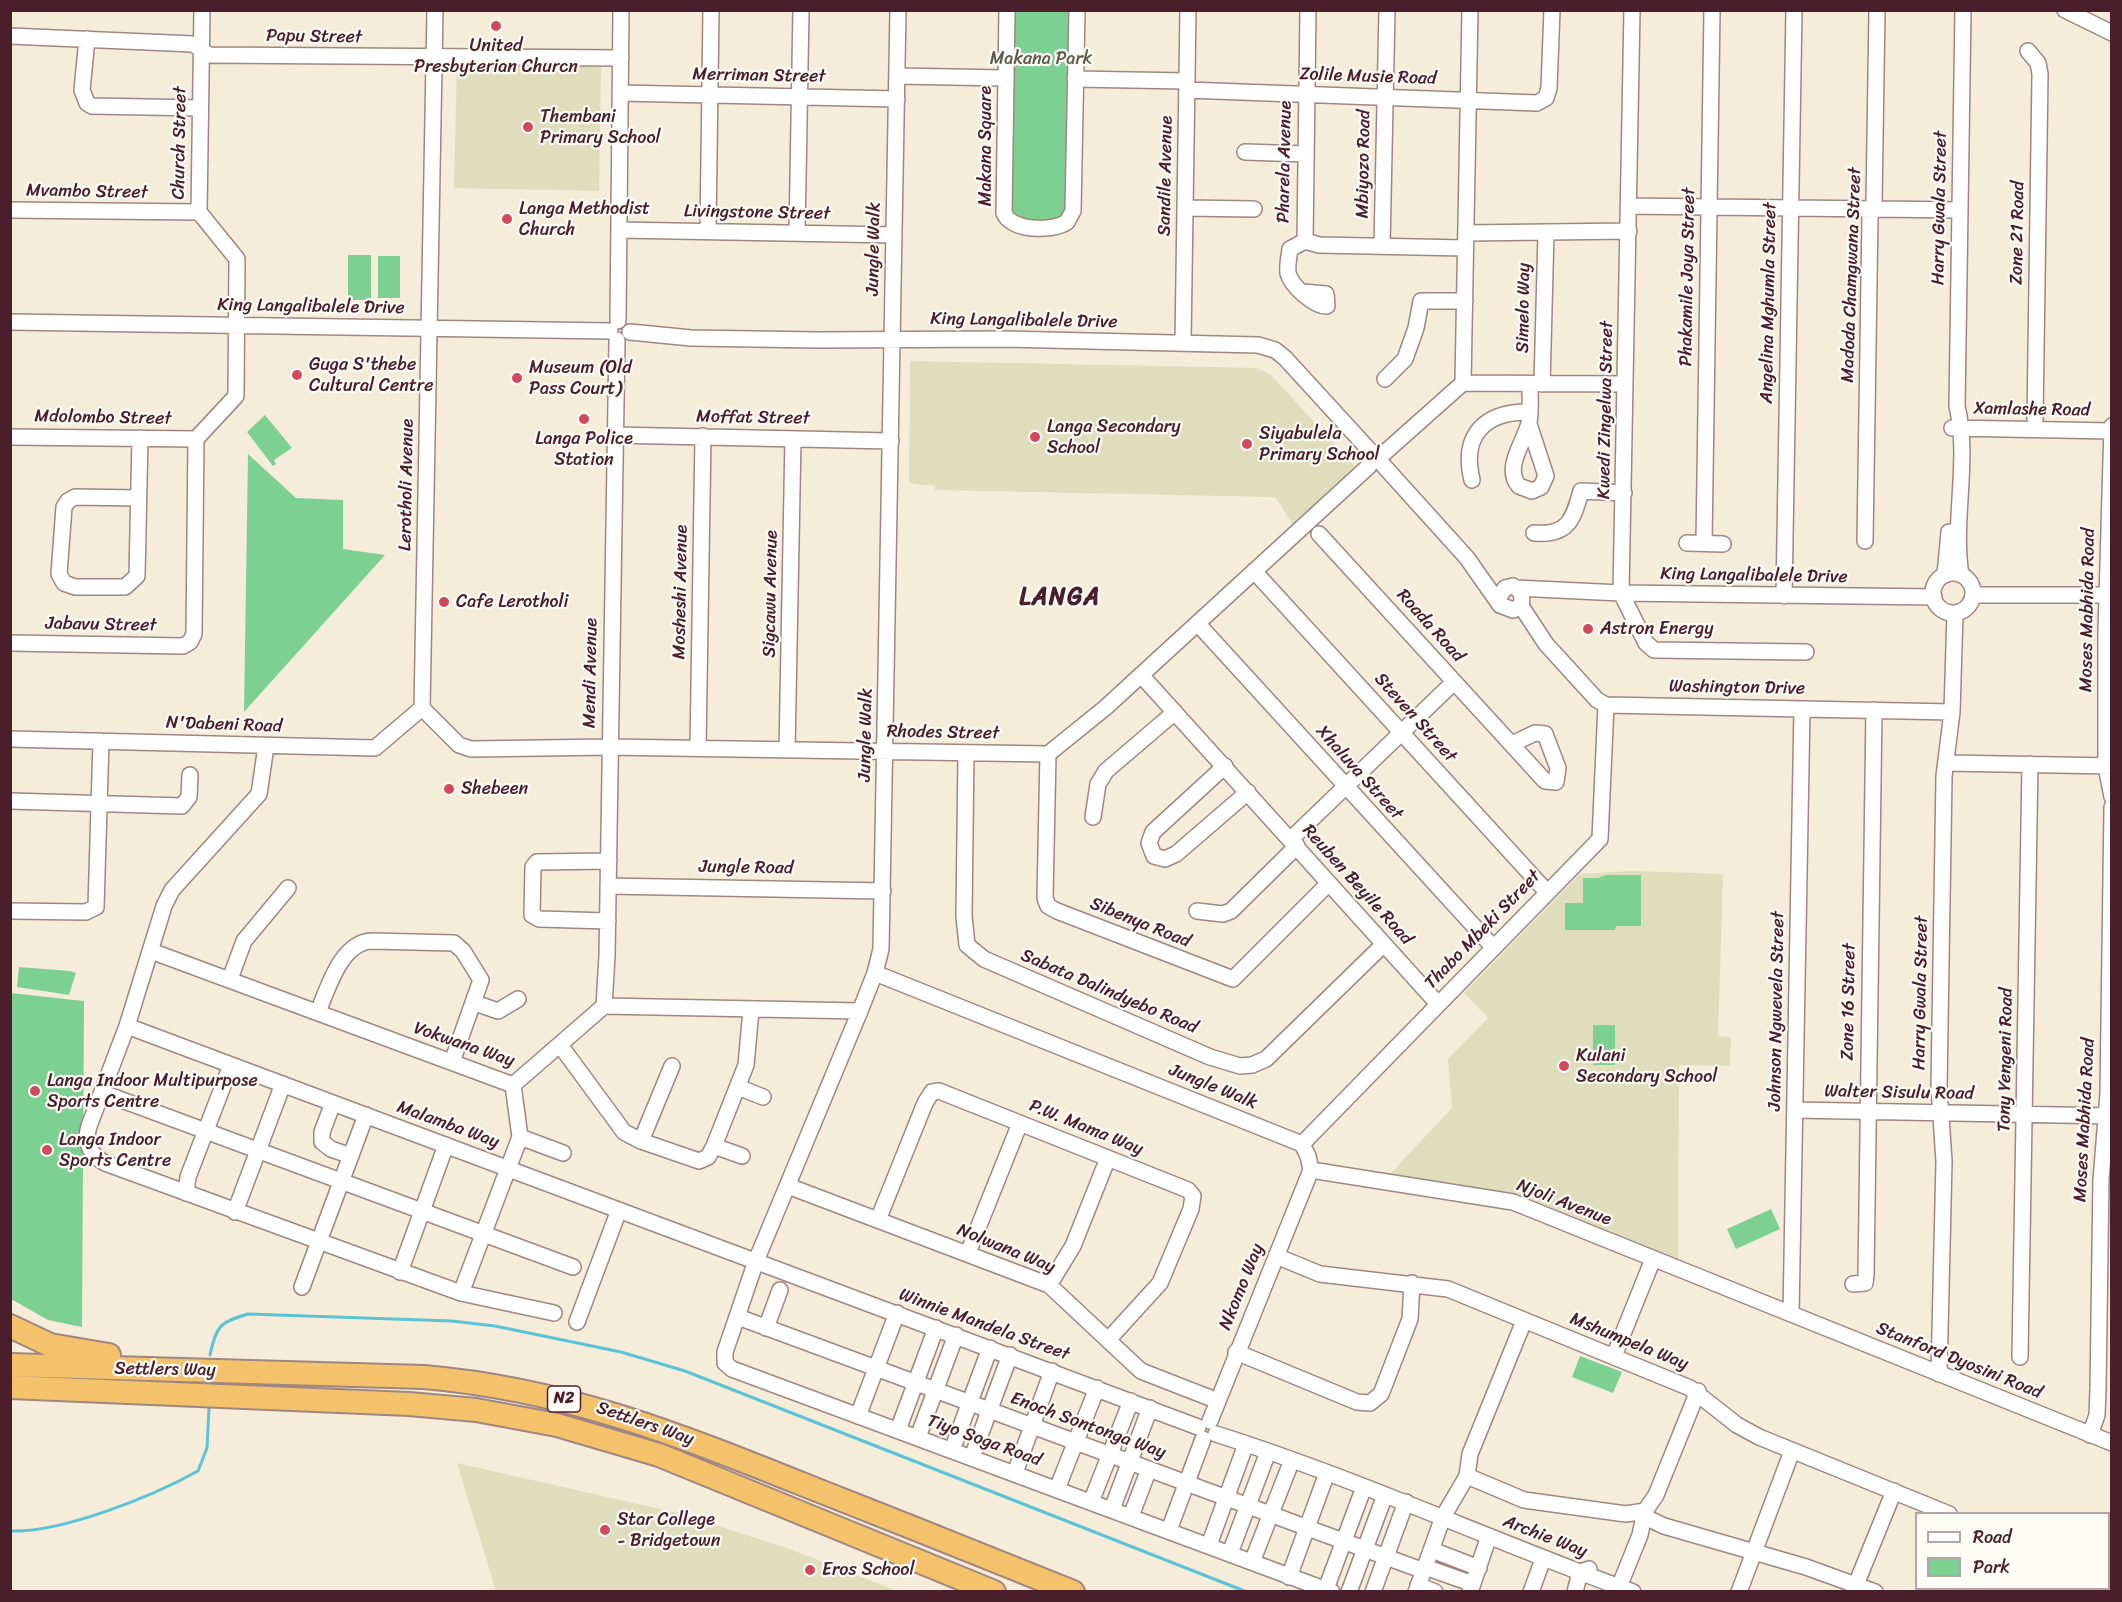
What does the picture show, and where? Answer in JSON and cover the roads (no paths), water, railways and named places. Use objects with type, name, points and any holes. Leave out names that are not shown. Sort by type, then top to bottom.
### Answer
[{"type":"highway","points":[[10,1326],[50,1345],[82,1353],[147,1360],[178,1371]]},
{"type":"highway","name":"Settlers Way","points":[[10,1365],[468,1381],[576,1402],[689,1439],[1073,1592]]},
{"type":"highway","name":"Settlers Way","points":[[10,1387],[454,1407],[567,1428],[659,1455],[994,1592]]},
{"type":"street","name":"Church Street","points":[[196,439],[236,396],[238,325],[237,259],[199,212],[202,10]]},
{"type":"street","name":"Lerotholi Avenue","points":[[422,708],[435,10]]},
{"type":"street","name":"Mendi Avenue","points":[[604,1006],[608,921],[614,435],[619,331],[621,10]]},
{"type":"street","points":[[708,231],[711,10]]},
{"type":"street","points":[[796,233],[801,10]]},
{"type":"street","name":"Jungle Walk","points":[[898,10],[883,891],[881,950],[875,973],[1302,1144]]},
{"type":"street","name":"Makana Square","points":[[1007,10],[1004,213],[1009,222],[1016,226],[1039,227],[1060,226],[1072,215],[1077,10]]},
{"type":"street","name":"Sandile Avenue","points":[[1183,342],[1188,10]]},
{"type":"street","name":"Pharela Avenue","points":[[1305,241],[1308,10]]},
{"type":"street","name":"Mbiyozo Road","points":[[1382,246],[1387,10]]},
{"type":"street","points":[[1463,382],[1470,10]]},
{"type":"street","name":"Zolile Musie Road","points":[[1075,79],[1306,94],[1537,103],[1546,98],[1549,88],[1552,10]]},
{"type":"street","name":"Kwedi Zingelwa Street","points":[[1632,10],[1621,593],[1646,643],[1654,650],[1806,652]]},
{"type":"street","name":"Phakamile Joya Street","points":[[1704,543],[1712,10]]},
{"type":"street","name":"Angelina Mghumla Street","points":[[1784,596],[1794,10]]},
{"type":"street","name":"Madoda Chamgwana Street","points":[[1865,541],[1877,10]]},
{"type":"street","name":"Harry Gwala Street","points":[[1945,575],[1956,420],[1963,10]]},
{"type":"street","points":[[2065,10],[2112,33]]},
{"type":"street","name":"Papu Street","points":[[10,36],[193,44],[209,55],[621,58]]},
{"type":"street","points":[[87,39],[82,90],[87,103],[92,106],[200,108]]},
{"type":"street","name":"Zone 21 Road","points":[[2028,51],[2038,63],[2040,74],[2035,420]]},
{"type":"street","points":[[897,76],[1006,78]]},
{"type":"street","name":"Merriman Street","points":[[620,93],[897,99]]},
{"type":"street","points":[[1245,152],[1305,154]]},
{"type":"street","points":[[1629,206],[1960,210]]},
{"type":"street","points":[[1185,208],[1254,209]]},
{"type":"street","name":"Mvambo Street","points":[[10,210],[199,212]]},
{"type":"street","name":"Livingstone Street","points":[[619,230],[894,235]]},
{"type":"street","points":[[1303,292],[1291,279],[1288,266],[1291,247],[1305,241],[1319,245],[1382,246],[1546,233],[1629,231]]},
{"type":"street","name":"Simelo Way","points":[[1472,480],[1468,454],[1478,430],[1486,422],[1502,414],[1529,418],[1536,384],[1546,233]]},
{"type":"street","points":[[1385,379],[1405,359],[1416,328],[1421,301],[1465,301]]},
{"type":"street","name":"King Langalibalele Drive","points":[[10,322],[619,331],[691,338],[1250,344],[1275,350],[1467,558],[1498,599],[1500,605],[1516,598],[1574,592],[1934,597]]},
{"type":"street","points":[[1048,754],[1141,675],[1463,382],[1625,384]]},
{"type":"street","name":"Harry Gwala Street","points":[[1956,420],[1961,575]]},
{"type":"street","name":"Xamlashe Road","points":[[1956,420],[2035,420],[2112,424]]},
{"type":"street","name":"Xamlashe Road","points":[[1956,420],[2111,431]]},
{"type":"street","name":"Moses Mabhida Road","points":[[2110,782],[2109,595],[2112,424]]},
{"type":"street","name":"Moffat Street","points":[[614,435],[891,441]]},
{"type":"street","name":"Mosheshi Avenue","points":[[698,748],[703,436]]},
{"type":"street","name":"Mdolombo Street","points":[[10,437],[196,439]]},
{"type":"street","points":[[138,498],[75,497],[68,501],[64,507],[59,574],[64,583],[75,587],[131,585],[137,572],[140,438]]},
{"type":"street","name":"Jabavu Street","points":[[10,643],[183,646],[190,642],[194,634],[196,439]]},
{"type":"street","name":"Sigcawu Avenue","points":[[787,750],[793,439]]},
{"type":"street","points":[[1534,533],[1550,534],[1566,526],[1575,513],[1581,491],[1624,493]]},
{"type":"street","name":"Roada Road","points":[[1319,534],[1512,744]]},
{"type":"street","points":[[1688,543],[1723,544]]},
{"type":"street","name":"King Langalibalele Drive","points":[[1467,558],[1475,561],[1516,598]]},
{"type":"street","name":"Steven Street","points":[[1254,571],[1546,892]]},
{"type":"street","points":[[1945,575],[1961,575],[1969,580],[1973,595],[1967,607],[1955,613],[1941,609],[1934,597],[1937,582],[1945,575]]},
{"type":"street","points":[[1973,595],[2109,595]]},
{"type":"street","points":[[1516,598],[1546,644],[1597,700],[1606,705]]},
{"type":"street","name":"Harry Gwala Street","points":[[1939,1374],[1944,1161],[1939,1088],[1947,763],[1952,712],[1955,613]]},
{"type":"street","name":"Xhaluva Street","points":[[1197,624],[1493,947]]},
{"type":"street","name":"Reuben Beyile Road","points":[[1141,675],[1438,1004]]},
{"type":"street","points":[[1197,911],[1223,914],[1232,911],[1345,787],[1454,682]]},
{"type":"street","name":"Washington Drive","points":[[1606,705],[1952,712]]},
{"type":"street","name":"Thabo Mbeki Street","points":[[1302,1144],[1602,835],[1606,705]]},
{"type":"street","name":"N'Dabeni Road","points":[[10,739],[375,748],[422,708]]},
{"type":"street","name":"Rhodes Street","points":[[422,708],[459,745],[471,749],[609,747],[1048,754]]},
{"type":"street","name":"Johnson Ngwevela Street","points":[[1791,1314],[1802,709]]},
{"type":"street","name":"Zone 16 Street","points":[[1853,1284],[1865,1283],[1866,1279],[1874,710]]},
{"type":"street","points":[[1093,817],[1096,792],[1107,771],[1175,712]]},
{"type":"street","points":[[10,911],[86,912],[94,909],[97,904],[101,741]]},
{"type":"street","points":[[266,746],[259,794],[172,890],[164,906],[128,1026],[87,1133],[88,1145],[94,1156],[105,1163],[400,1272],[461,1293],[554,1313]]},
{"type":"street","name":"Sabata Dalindyebo Road","points":[[966,753],[964,916],[968,945],[984,959],[1210,1057],[1234,1065],[1247,1066],[1271,1055],[1384,944]]},
{"type":"street","name":"Sibenya Road","points":[[1048,754],[1046,904],[1057,911],[1233,980],[1329,883]]},
{"type":"street","points":[[1947,763],[2030,765],[2110,782]]},
{"type":"street","name":"Tony Yengeni Road","points":[[2020,1357],[2030,765]]},
{"type":"street","points":[[1225,766],[1153,832],[1149,843],[1154,856],[1165,859],[1176,854],[1248,792]]},
{"type":"street","points":[[10,801],[182,806],[189,797],[190,775]]},
{"type":"street","name":"Moses Mabhida Road","points":[[2090,1435],[2097,1415],[2101,1180],[2108,1115],[2112,807]]},
{"type":"street","points":[[608,921],[539,919],[532,915],[532,895],[533,867],[537,862],[609,861]]},
{"type":"street","name":"Jungle Road","points":[[608,886],[883,891]]},
{"type":"street","points":[[230,979],[244,940],[288,888]]},
{"type":"street","points":[[318,1012],[339,965],[352,949],[364,941],[454,943],[479,975],[480,985],[452,1062]]},
{"type":"street","name":"Vokwana Way","points":[[151,951],[513,1085],[604,1006]]},
{"type":"street","points":[[756,1261],[875,973]]},
{"type":"street","points":[[475,1003],[498,1011],[518,999]]},
{"type":"street","points":[[604,1006],[860,1011]]},
{"type":"street","points":[[560,1046],[620,1127],[641,1141],[699,1161],[708,1157],[714,1146],[738,1087],[748,1057],[751,1010]]},
{"type":"street","name":"Malamba Way","points":[[128,1026],[756,1261]]},
{"type":"street","points":[[186,1193],[188,1178],[231,1065]]},
{"type":"street","points":[[641,1141],[672,1066]]},
{"type":"street","points":[[235,1212],[283,1084]]},
{"type":"street","points":[[461,1293],[520,1137],[513,1085]]},
{"type":"street","points":[[738,1087],[763,1097]]},
{"type":"street","name":"P.W. Mama Way","points":[[878,1220],[925,1103],[932,1092],[943,1091],[1188,1190],[1193,1199],[1160,1283],[1108,1340]]},
{"type":"street","points":[[103,1093],[573,1267]]},
{"type":"street","points":[[333,1103],[321,1139],[327,1147],[351,1156]]},
{"type":"street","name":"Walter Sisulu Road","points":[[1795,1110],[2108,1115]]},
{"type":"street","points":[[302,1287],[366,1115]]},
{"type":"street","points":[[968,1253],[1020,1123]]},
{"type":"street","points":[[520,1137],[563,1153]]},
{"type":"street","points":[[1302,1144],[1310,1160],[1311,1170]]},
{"type":"street","points":[[400,1272],[446,1145]]},
{"type":"street","points":[[714,1146],[742,1156]]},
{"type":"street","points":[[1049,1285],[1073,1246],[1108,1158]]},
{"type":"street","name":"Njoli Avenue","points":[[1311,1170],[1513,1202],[1791,1314]]},
{"type":"street","name":"Nkomo Way","points":[[1169,1530],[1236,1352],[1311,1170]]},
{"type":"street","name":"Nolwana Way","points":[[788,1186],[1049,1285],[1130,1362],[1148,1375],[1218,1401]]},
{"type":"street","points":[[577,1323],[619,1210]]},
{"type":"street","name":"Mshumpela Way","points":[[1276,1257],[1320,1274],[1448,1289],[1698,1391],[1747,1431],[1944,1512]]},
{"type":"street","points":[[1614,1356],[1653,1259]]},
{"type":"street","name":"Winnie Mandela Street","points":[[756,1261],[1443,1517]]},
{"type":"street","name":"Tiyo Soga Road","points":[[756,1261],[723,1358],[728,1367],[1329,1590]]},
{"type":"street","points":[[1236,1352],[1358,1402],[1370,1403],[1379,1397],[1410,1319],[1412,1283]]},
{"type":"street","points":[[766,1328],[780,1290]]},
{"type":"street","points":[[858,1416],[897,1313]]},
{"type":"street","name":"Stanford Dyosini Road","points":[[1791,1314],[2112,1443]]},
{"type":"street","name":"Enoch Sontonga Way","points":[[738,1317],[1386,1557],[1421,1579]]},
{"type":"street","points":[[1421,1579],[1443,1517],[1467,1476],[1470,1454],[1524,1320]]},
{"type":"street","points":[[898,1430],[936,1328]]},
{"type":"street","points":[[918,1437],[956,1335]]},
{"type":"street","points":[[952,1450],[990,1348]]},
{"type":"street","points":[[972,1457],[1010,1356]]},
{"type":"street","points":[[1015,1473],[1052,1371]]},
{"type":"street","points":[[1057,1489],[1097,1388]]},
{"type":"street","points":[[1623,1587],[1645,1514],[1656,1495],[1698,1391]]},
{"type":"street","points":[[1091,1502],[1131,1401]]},
{"type":"street","points":[[1112,1509],[1150,1408]]},
{"type":"street","points":[[1209,1545],[1246,1444]]},
{"type":"street","points":[[1739,1592],[1752,1552],[1792,1451]]},
{"type":"street","points":[[1230,1553],[1268,1452]]},
{"type":"street","points":[[1252,1562],[1292,1460]]},
{"type":"street","points":[[1131,1516],[1149,1469]]},
{"type":"street","points":[[1289,1577],[1328,1473]]},
{"type":"street","points":[[1467,1476],[1524,1500],[1626,1514],[1645,1514],[1665,1526],[1856,1584],[1875,1592]]},
{"type":"street","points":[[1329,1590],[1364,1487]]},
{"type":"street","points":[[1856,1584],[1894,1491]]},
{"type":"street","points":[[1349,1592],[1386,1495]]},
{"type":"street","points":[[1373,1592],[1406,1502]]},
{"type":"street","name":"Archie Way","points":[[1443,1517],[1544,1559],[1623,1587]]},
{"type":"street","points":[[1421,1579],[1473,1589],[1490,1536]]},
{"type":"street","points":[[1432,1550],[1479,1568]]},
{"type":"street","points":[[1531,1592],[1544,1559]]},
{"type":"street","points":[[1575,1592],[1580,1572]]},
{"type":"street","points":[[1421,1579],[1435,1592]]},
{"type":"waterway","points":[[210,1355],[217,1331],[225,1323],[248,1314],[452,1321],[495,1326],[621,1352],[685,1371],[1247,1592]]},
{"type":"waterway","points":[[10,1531],[55,1526],[107,1511],[157,1491],[198,1471],[207,1448],[209,1408]]},
{"type":"place","name":"United Presbyterian Churcn","points":[[496,26]]},
{"type":"place","name":"Thembani Primary School","points":[[528,127]]},
{"type":"place","name":"Langa Methodist Church","points":[[507,219]]},
{"type":"place","name":"Guga S'thebe Cultural Centre","points":[[297,375]]},
{"type":"place","name":"Museum (Old Pass Court)","points":[[517,378]]},
{"type":"place","name":"Langa Police Station","points":[[584,419]]},
{"type":"place","name":"Langa Secondary School","points":[[1035,437]]},
{"type":"place","name":"Siyabulela Primary School","points":[[1247,444]]},
{"type":"place","name":"Cafe Lerotholi","points":[[444,602]]},
{"type":"place","name":"Astron Energy","points":[[1588,629]]},
{"type":"place","name":"Shebeen","points":[[449,789]]},
{"type":"place","name":"Kulani Secondary School","points":[[1564,1066]]},
{"type":"place","name":"Langa Indoor Multipurpose Sports Centre","points":[[35,1091]]},
{"type":"place","name":"Langa Indoor Sports Centre","points":[[47,1150]]},
{"type":"place","name":"Star College - Bridgetown","points":[[605,1530]]},
{"type":"place","name":"Eros School","points":[[810,1570]]},
{"type":"district","name":"LANGA","points":[[1060,598]]},
{"type":"park label","name":"Makana Park","points":[[1041,59]]}]
